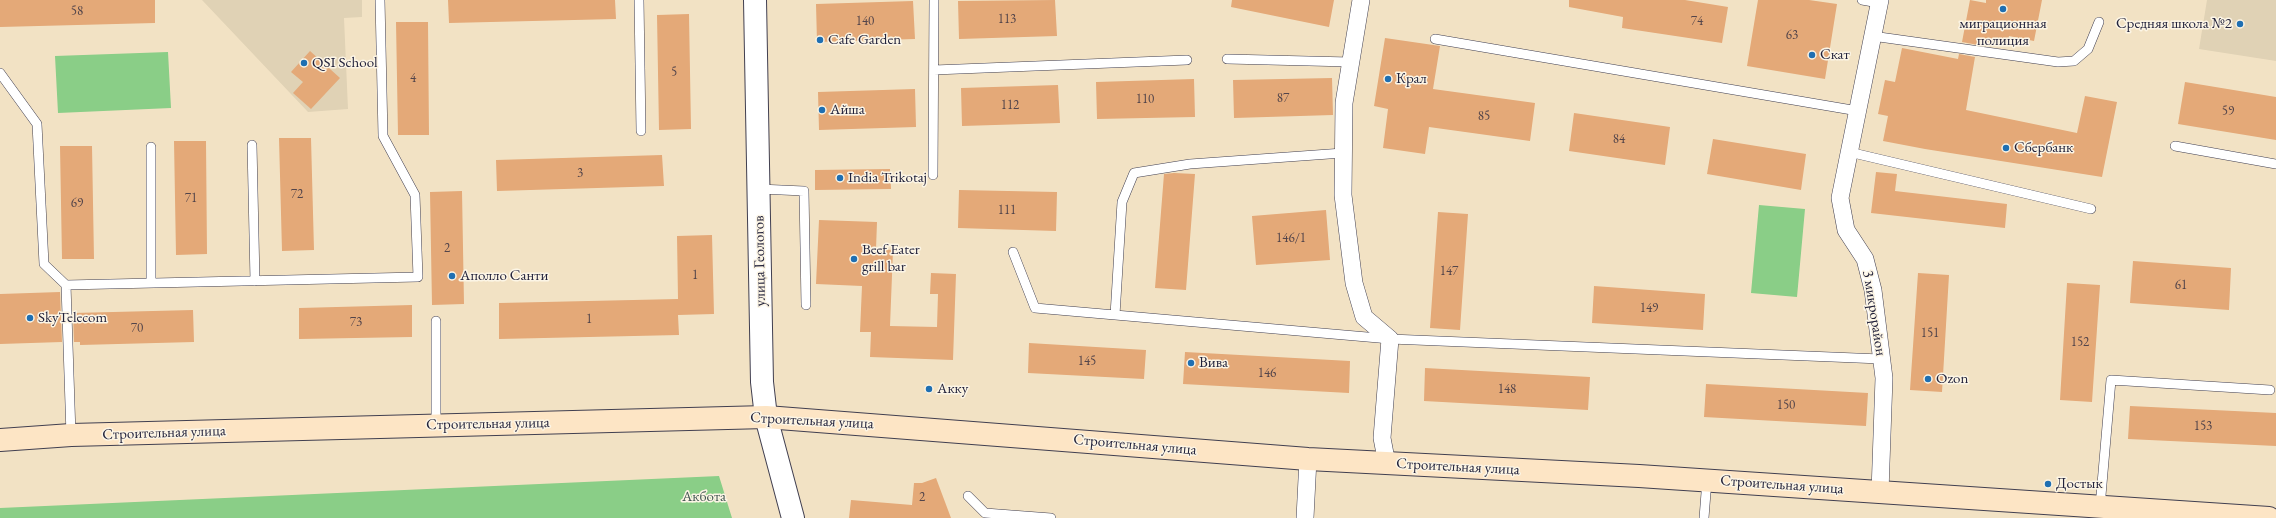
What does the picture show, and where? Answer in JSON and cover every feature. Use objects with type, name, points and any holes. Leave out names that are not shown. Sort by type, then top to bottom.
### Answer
[{"type":"main road","name":"Строительная улица","points":[[0,440],[71,435],[766,417],[1308,459],[1707,480],[1880,492],[2072,508],[2100,507],[2269,518]]},
{"type":"street","name":"улица Геологов","points":[[755,0],[762,382],[766,417],[793,518]]},
{"type":"street","points":[[1360,0],[1344,103],[1343,195],[1354,283],[1364,317],[1390,339],[1382,438],[1387,464]]},
{"type":"street","name":"3 микрорайон","points":[[1879,2],[1840,198],[1846,230],[1865,259],[1873,290],[1884,378],[1880,492]]},
{"type":"street","points":[[1305,518],[1308,459]]},
{"type":"lane","points":[[66,285],[418,277],[415,195],[383,136],[380,0]]},
{"type":"lane","points":[[639,0],[641,131]]},
{"type":"lane","points":[[933,175],[934,0]]},
{"type":"lane","points":[[1862,0],[1879,2]]},
{"type":"lane","points":[[1872,36],[2058,62],[2074,61],[2088,49],[2098,22]]},
{"type":"lane","points":[[1435,39],[1858,111]]},
{"type":"lane","points":[[1227,59],[1350,62]]},
{"type":"lane","points":[[934,70],[1187,60]]},
{"type":"lane","points":[[0,72],[37,124],[44,264],[66,285],[71,435]]},
{"type":"lane","points":[[252,145],[255,280]]},
{"type":"lane","points":[[2175,146],[2276,164]]},
{"type":"lane","points":[[151,147],[151,283]]},
{"type":"lane","points":[[1850,152],[2091,210]]},
{"type":"lane","points":[[1115,315],[1122,202],[1134,173],[1190,164],[1343,153]]},
{"type":"lane","points":[[759,189],[804,191],[806,305]]},
{"type":"lane","points":[[1013,252],[1035,308],[1390,339],[1881,359]]},
{"type":"lane","points":[[436,321],[436,425]]},
{"type":"lane","points":[[2100,507],[2111,380],[2270,390]]},
{"type":"lane","points":[[1704,518],[1707,480]]},
{"type":"lane","points":[[968,496],[985,513],[1051,518]]},
{"type":"shaded area","name":"QSI School","points":[[202,0],[362,0],[362,17],[344,18],[348,109],[308,112]]},
{"type":"shaded area","name":"Средняя школа №2","points":[[2207,0],[2276,0],[2276,61],[2199,49]]},
{"type":"green space","points":[[168,52],[171,108],[58,113],[55,56]]},
{"type":"green space","points":[[1759,205],[1805,209],[1797,297],[1751,293]]},
{"type":"green space","name":"Акбота","points":[[719,476],[732,518],[0,518],[0,508]]},
{"type":"building","points":[[0,0],[155,0],[155,23],[0,27]]},
{"type":"building","points":[[448,0],[615,0],[616,19],[449,23]]},
{"type":"building","points":[[1055,0],[1057,36],[959,39],[958,1]]},
{"type":"building","points":[[1232,0],[1334,0],[1329,27],[1231,7]]},
{"type":"building","points":[[1569,0],[1685,0],[1728,7],[1722,43],[1622,28],[1623,17],[1569,7]]},
{"type":"building","points":[[1758,0],[1809,0],[1837,4],[1825,79],[1747,66]]},
{"type":"building","points":[[1970,0],[1986,3],[1986,0],[2042,0],[2034,41],[2009,36],[2007,46],[1979,40],[1978,45],[1962,42]]},
{"type":"building","points":[[913,1],[915,39],[817,42],[816,4]]},
{"type":"building","points":[[689,14],[691,129],[659,130],[657,15]]},
{"type":"building","points":[[396,22],[428,22],[429,135],[398,135]]},
{"type":"building","points":[[1385,38],[1440,46],[1433,89],[1535,103],[1530,141],[1429,127],[1425,154],[1383,148],[1388,109],[1374,106]]},
{"type":"building","points":[[1902,48],[1958,59],[1959,54],[1975,57],[1966,110],[2077,133],[2085,96],[2117,102],[2102,177],[1883,141],[1888,116],[1878,114],[1885,80],[1895,82]]},
{"type":"building","points":[[310,51],[340,78],[311,109],[293,93],[303,82],[291,72]]},
{"type":"building","points":[[1332,78],[1333,115],[1234,118],[1233,80]]},
{"type":"building","points":[[1194,79],[1195,117],[1097,119],[1096,82]]},
{"type":"building","points":[[2185,82],[2276,97],[2276,140],[2178,124]]},
{"type":"building","points":[[1058,85],[1060,123],[962,126],[961,88]]},
{"type":"building","points":[[915,89],[916,127],[819,130],[818,92]]},
{"type":"building","points":[[1574,113],[1670,127],[1665,165],[1569,151]]},
{"type":"building","points":[[279,138],[311,138],[314,250],[282,251]]},
{"type":"building","points":[[1713,139],[1806,154],[1801,190],[1707,174]]},
{"type":"building","points":[[174,141],[206,141],[207,254],[176,255]]},
{"type":"building","points":[[60,146],[92,146],[94,259],[62,259]]},
{"type":"building","points":[[662,155],[664,186],[497,191],[496,160]]},
{"type":"building","points":[[890,169],[891,189],[815,190],[815,170]]},
{"type":"building","points":[[1876,172],[1897,174],[1895,191],[2007,204],[2005,228],[1871,213]]},
{"type":"building","points":[[1164,174],[1195,174],[1186,290],[1155,288]]},
{"type":"building","points":[[959,190],[1057,192],[1056,231],[958,228]]},
{"type":"building","points":[[462,191],[464,304],[432,305],[430,192]]},
{"type":"building","points":[[1326,210],[1330,260],[1256,265],[1252,216]]},
{"type":"building","points":[[1438,212],[1468,214],[1460,330],[1430,328]]},
{"type":"building","points":[[819,220],[877,222],[876,249],[893,250],[890,326],[937,327],[938,294],[930,294],[931,273],[956,274],[953,360],[870,357],[871,332],[860,332],[862,286],[816,284]]},
{"type":"building","points":[[712,235],[714,314],[678,315],[679,335],[499,339],[499,303],[678,299],[677,236]]},
{"type":"building","points":[[2133,261],[2231,268],[2229,310],[2130,303]]},
{"type":"building","points":[[1918,273],[1949,275],[1942,392],[1910,390]]},
{"type":"building","points":[[2067,283],[2100,285],[2092,402],[2060,400]]},
{"type":"building","points":[[1594,286],[1705,294],[1703,330],[1592,323]]},
{"type":"building","name":"SkyTelecom","points":[[60,292],[62,342],[0,344],[0,294]]},
{"type":"building","points":[[412,305],[412,337],[299,339],[299,308]]},
{"type":"building","points":[[193,310],[194,342],[80,345],[80,342],[74,342],[73,313]]},
{"type":"building","points":[[1029,343],[1146,350],[1144,379],[1028,373]]},
{"type":"building","points":[[1185,352],[1350,361],[1349,393],[1183,384]]},
{"type":"building","points":[[1425,368],[1590,377],[1588,410],[1424,401]]},
{"type":"building","points":[[1706,384],[1868,393],[1866,426],[1704,417]]},
{"type":"building","points":[[2130,406],[2276,413],[2276,446],[2128,439]]},
{"type":"building","points":[[936,478],[951,518],[849,518],[851,500],[912,505],[914,483],[922,483]]},
{"type":"place","name":"миграционная полиция","points":[[2003,9]]},
{"type":"place","name":"Средняя школа №2","points":[[2240,24]]},
{"type":"place","name":"Cafe Garden","points":[[820,40]]},
{"type":"place","name":"Скат","points":[[1812,55]]},
{"type":"place","name":"QSI School","points":[[304,63]]},
{"type":"place","name":"Крал","points":[[1388,79]]},
{"type":"place","name":"Айша","points":[[822,110]]},
{"type":"place","name":"Сбербанк","points":[[2006,148]]},
{"type":"place","name":"India Trikotaj","points":[[840,178]]},
{"type":"place","name":"Beef Eater grill bar","points":[[854,259]]},
{"type":"place","name":"Аполло Санти","points":[[452,276]]},
{"type":"place","name":"SkyTelecom","points":[[30,318]]},
{"type":"place","name":"Вива","points":[[1191,363]]},
{"type":"place","name":"Ozon","points":[[1928,379]]},
{"type":"place","name":"Акку","points":[[929,389]]},
{"type":"place","name":"Достык","points":[[2048,484]]}]
